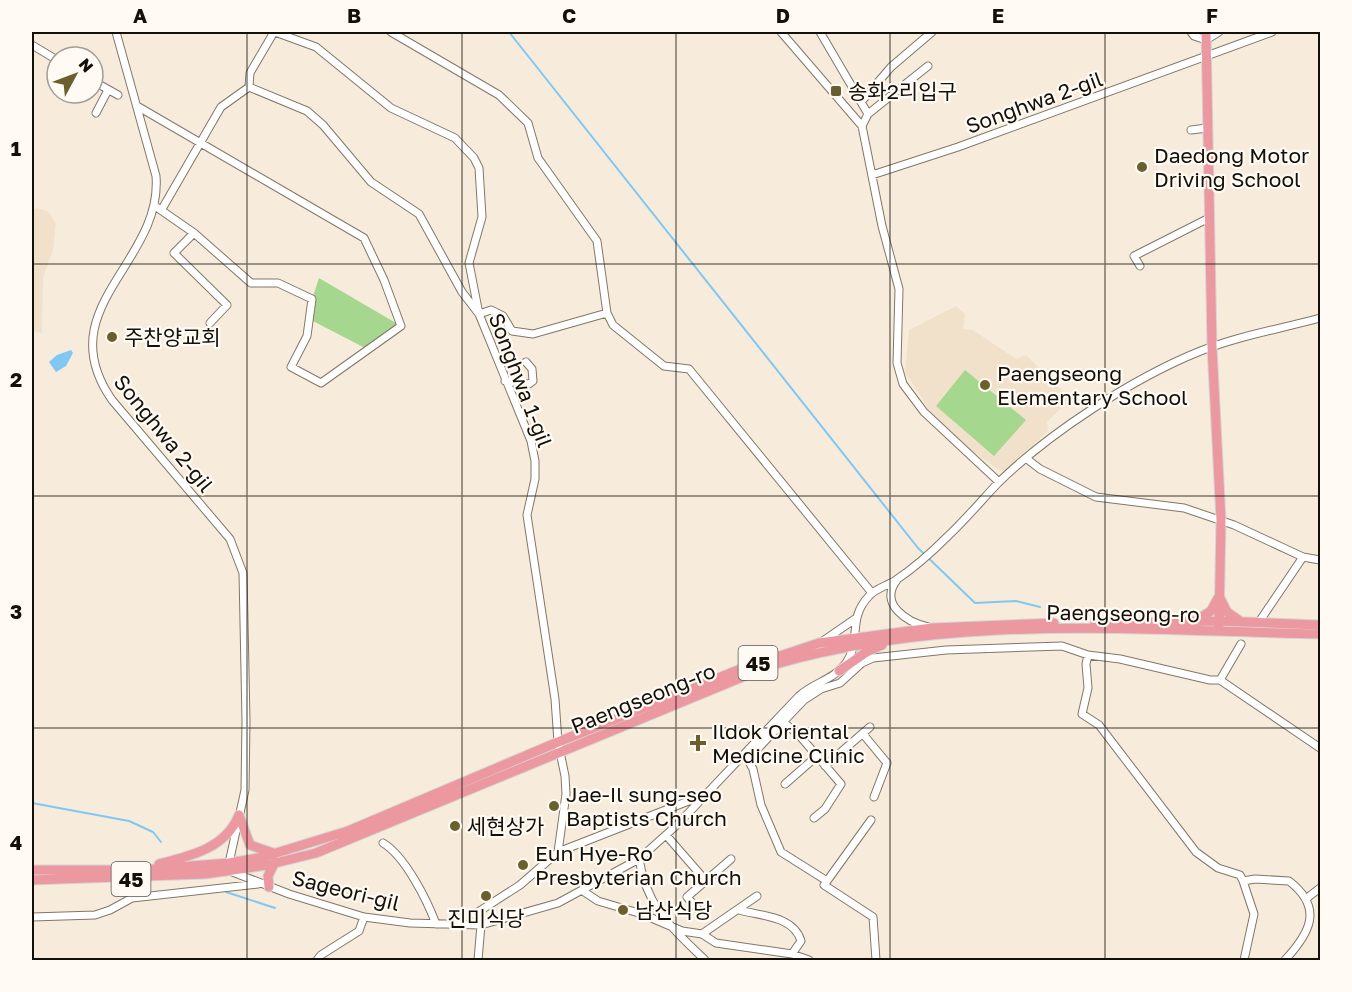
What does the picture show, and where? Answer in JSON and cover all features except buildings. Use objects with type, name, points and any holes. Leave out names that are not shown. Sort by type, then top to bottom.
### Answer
[{"type":"main road","points":[[1206,36],[1212,347],[1221,520],[1219,632]]},
{"type":"main road","points":[[1192,621],[1211,611],[1219,596]]},
{"type":"main road","points":[[1219,596],[1227,612],[1241,622]]},
{"type":"main road","name":"Paengseong-ro","points":[[32,880],[159,878],[229,867],[341,844],[769,666],[854,641],[932,628],[1192,621],[1320,625]]},
{"type":"main road","name":"Paengseong-ro","points":[[275,858],[348,831],[558,742],[738,670],[819,643],[891,641],[947,633],[1088,628],[1320,634]]},
{"type":"main road","points":[[839,671],[867,651],[891,641]]},
{"type":"main road","points":[[239,814],[250,845],[275,858],[265,885]]},
{"type":"main road","points":[[125,870],[172,861],[206,849],[230,833],[239,814]]},
{"type":"main road","name":"Paengseong-ro","points":[[32,870],[229,867]]},
{"type":"street","name":"Songhwa 2-gil","points":[[116,32],[156,176],[159,208],[98,314],[92,336],[93,361],[103,387],[112,400],[230,539],[239,558],[243,573],[246,721],[244,790],[229,867]]},
{"type":"street","points":[[137,106],[200,142],[364,238],[384,280],[401,327],[321,383],[291,367],[307,336],[312,299],[278,283],[251,283],[194,233],[159,208],[200,142],[221,107],[249,87],[250,73],[275,32],[316,47],[391,108],[455,138],[474,158],[478,168],[482,216],[469,268],[479,314],[491,310],[503,316],[512,331],[533,334],[607,313]]},
{"type":"street","points":[[391,32],[499,95],[528,123],[538,158],[597,241],[607,313],[614,325],[664,366],[689,369],[872,593]]},
{"type":"street","points":[[781,32],[862,126],[882,226],[899,289],[897,363],[903,384],[924,412],[999,482]]},
{"type":"street","points":[[820,32],[868,114]]},
{"type":"street","points":[[861,102],[891,67],[920,39],[932,32]]},
{"type":"street","points":[[1191,32],[1194,36],[1206,36],[1219,32]]},
{"type":"street","name":"Songhwa 2-gil","points":[[872,175],[958,147],[1272,32]]},
{"type":"street","points":[[32,45],[45,53]]},
{"type":"street","points":[[862,126],[868,114],[928,66]]},
{"type":"street","name":"Songhwa 1-gil","points":[[249,87],[307,111],[323,125],[371,182],[419,214],[462,292],[479,314],[531,441],[535,461],[535,479],[527,515],[555,699],[558,742],[566,794],[558,852]]},
{"type":"street","points":[[105,88],[118,95]]},
{"type":"street","points":[[96,113],[108,90]]},
{"type":"street","points":[[1191,130],[1208,128]]},
{"type":"street","points":[[1140,266],[1134,256],[1209,218]]},
{"type":"street","points":[[194,233],[174,253],[227,305],[210,323]]},
{"type":"street","points":[[839,671],[847,662],[854,641],[855,619],[862,603],[872,593],[897,580],[925,556],[999,482],[1027,459],[1113,397],[1161,369],[1212,347],[1320,318]]},
{"type":"street","points":[[505,381],[529,384],[533,381],[534,375],[526,362]]},
{"type":"street","points":[[1027,459],[1054,476],[1104,500],[1184,508],[1221,520],[1303,557],[1319,559]]},
{"type":"street","points":[[1261,619],[1303,557]]},
{"type":"street","points":[[897,580],[891,595],[894,609],[907,620],[932,628]]},
{"type":"street","points":[[819,643],[840,632],[855,619]]},
{"type":"street","points":[[946,650],[947,633]]},
{"type":"street","points":[[1220,680],[1241,644]]},
{"type":"street","points":[[827,880],[781,852],[761,805],[746,756],[804,700],[846,680],[865,661],[946,650],[1062,646],[1088,655],[1120,659],[1210,680],[1220,680],[1320,748]]},
{"type":"street","points":[[1088,655],[1086,664],[1088,688],[1082,714],[1099,724],[1196,852],[1218,868],[1240,875],[1254,914],[1244,960]]},
{"type":"street","name":"Sageori-gil","points":[[229,867],[265,885],[364,917],[436,924],[482,925],[558,903],[639,859],[746,756],[810,686],[839,671]]},
{"type":"street","points":[[783,722],[841,784],[825,809],[814,818]]},
{"type":"street","points":[[825,766],[870,727]]},
{"type":"street","points":[[863,734],[887,763],[874,797]]},
{"type":"street","points":[[785,784],[817,756]]},
{"type":"street","points":[[478,960],[482,925],[475,914],[520,885],[558,852],[706,794]]},
{"type":"street","points":[[871,820],[824,885],[873,917],[876,960]]},
{"type":"street","points":[[666,835],[706,881]]},
{"type":"street","points":[[382,843],[392,849],[428,903],[436,924]]},
{"type":"street","points":[[639,859],[645,889],[658,913],[705,960]]},
{"type":"street","points":[[701,913],[687,897],[731,859]]},
{"type":"street","points":[[1243,881],[1255,879],[1289,881],[1307,898],[1310,915],[1306,933],[1285,960]]},
{"type":"street","points":[[32,917],[95,915],[132,898],[265,885]]},
{"type":"street","points":[[1307,898],[1320,888]]},
{"type":"street","points":[[583,891],[598,901],[682,931],[702,934],[717,943],[792,954],[808,960]]},
{"type":"street","points":[[702,934],[757,896]]},
{"type":"street","points":[[739,910],[784,921],[794,927],[801,941],[792,954]]},
{"type":"street","points":[[317,960],[321,955],[359,931],[364,917]]},
{"type":"shaded area","points":[[37,208],[49,212],[56,224],[53,250],[43,277],[42,333],[32,331],[32,210]]},
{"type":"shaded area","name":"Paengseong Elementary School","points":[[956,306],[965,314],[963,329],[973,330],[1016,359],[1026,355],[1071,399],[1047,422],[1048,431],[1006,471],[1000,471],[971,450],[932,414],[905,372],[909,330]]},
{"type":"green space","points":[[319,278],[401,326],[367,349],[309,319],[312,299]]},
{"type":"green space","points":[[965,370],[1026,420],[994,456],[936,406]]},
{"type":"water","points":[[71,350],[73,353],[66,366],[56,372],[49,362],[57,355]]},
{"type":"waterway","points":[[509,32],[918,548],[975,603],[1016,601],[1040,607]]},
{"type":"waterway","points":[[32,803],[129,821],[153,832],[161,842]]},
{"type":"waterway","points":[[226,892],[275,908]]},
{"type":"place","name":"송화2리입구","points":[[836,91]]},
{"type":"place","name":"Daedong Motor Driving School","points":[[1142,167]]},
{"type":"place","name":"주찬양교회","points":[[112,337]]},
{"type":"place","name":"Paengseong Elementary School","points":[[985,385]]},
{"type":"place","name":"Ildok Oriental Medicine Clinic","points":[[698,743]]},
{"type":"place","name":"Jae-Il sung-seo Baptists Church","points":[[554,806]]},
{"type":"place","name":"세현상가","points":[[455,826]]},
{"type":"place","name":"Eun Hye-Ro Presbyterian Church","points":[[523,865]]},
{"type":"place","name":"진미식당","points":[[486,896]]},
{"type":"place","name":"남산식당","points":[[623,910]]}]
